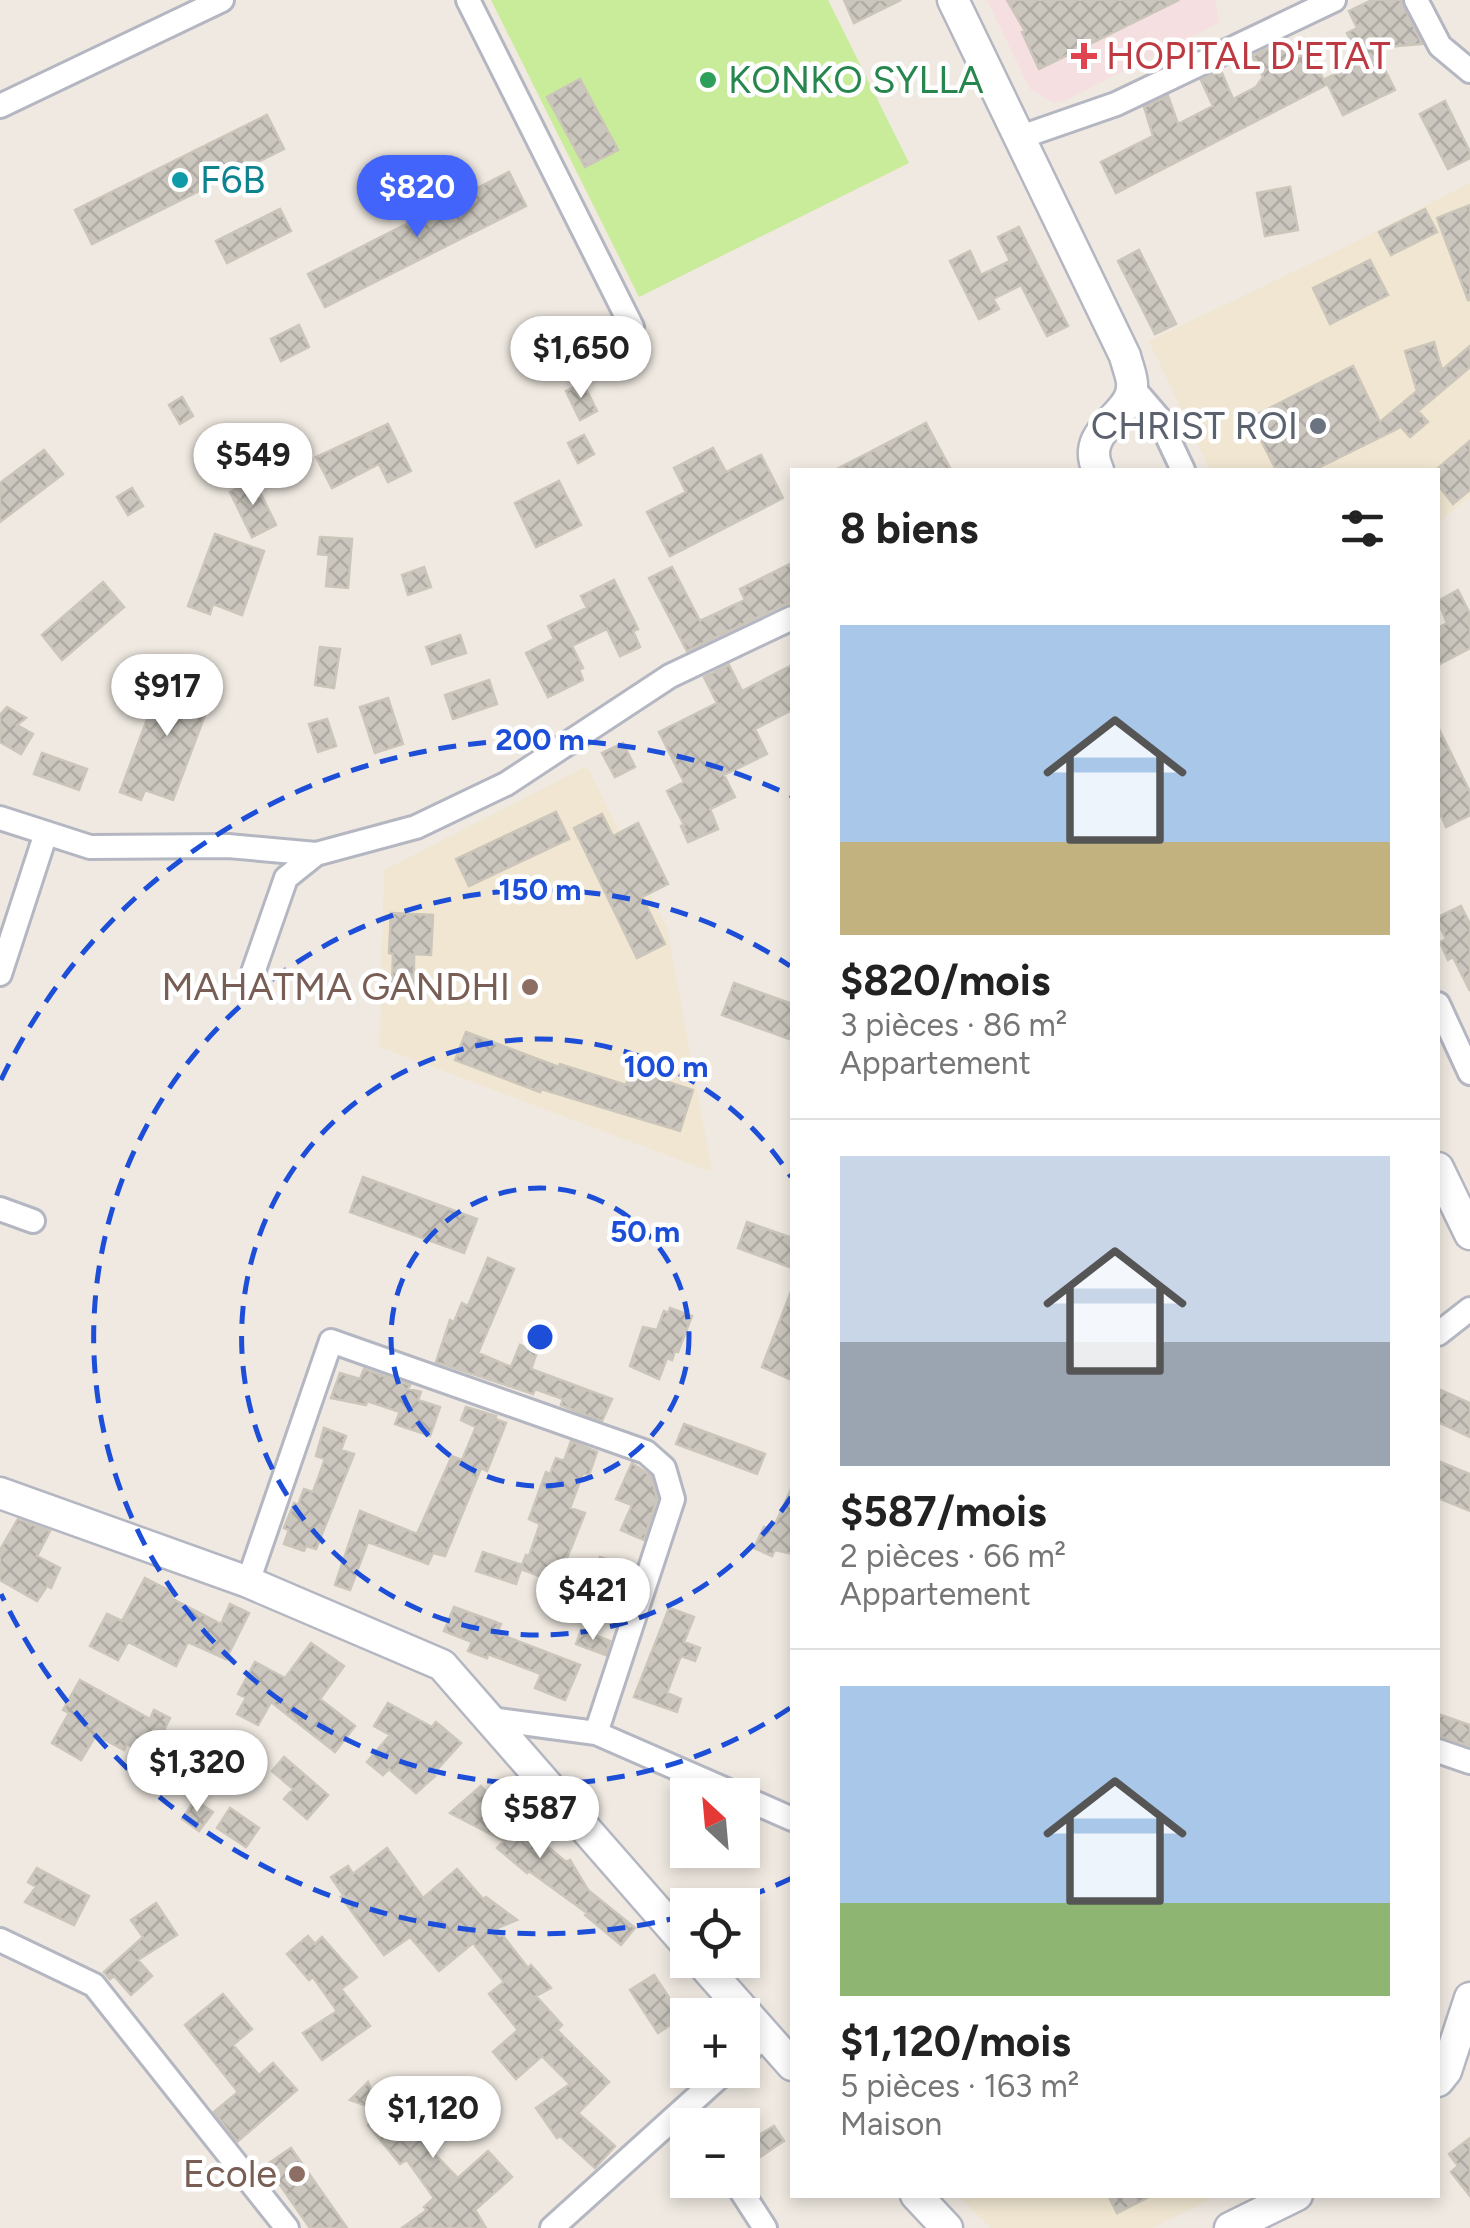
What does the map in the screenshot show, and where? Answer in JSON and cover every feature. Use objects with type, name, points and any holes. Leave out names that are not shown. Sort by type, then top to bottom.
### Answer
[{"type":"main road","points":[[952,0],[1125,356],[1133,388],[1126,407],[1100,430],[1093,467]]},
{"type":"main road","points":[[1440,1172],[1470,1234]]},
{"type":"main road","points":[[0,1493],[248,1582],[442,1665],[670,1925]]},
{"type":"main road","points":[[1440,2078],[1446,2071],[1470,1998]]},
{"type":"main road","points":[[760,2049],[790,2064]]},
{"type":"main road","points":[[919,2198],[947,2228]]},
{"type":"main road","points":[[1230,2228],[1291,2198]]},
{"type":"street","points":[[0,106],[222,0]]},
{"type":"street","points":[[468,0],[632,327]]},
{"type":"street","points":[[1021,137],[1116,104],[1334,0]]},
{"type":"street","points":[[1416,0],[1440,46],[1470,71]]},
{"type":"street","points":[[1133,388],[1158,417],[1182,468]]},
{"type":"street","points":[[0,818],[90,847],[228,846],[316,854],[416,828],[506,784],[670,676],[790,619]]},
{"type":"street","points":[[0,974],[46,833]]},
{"type":"street","points":[[250,981],[286,878],[316,854]]},
{"type":"street","points":[[1440,1008],[1470,1073]]},
{"type":"street","points":[[0,1209],[33,1221]]},
{"type":"street","points":[[1440,1332],[1470,1309]]},
{"type":"street","points":[[248,1582],[330,1341],[646,1452],[664,1468],[673,1499],[596,1733]]},
{"type":"street","points":[[491,1720],[596,1733],[699,1778]]},
{"type":"street","points":[[1440,1751],[1470,1762]]},
{"type":"street","points":[[760,1805],[790,1818]]},
{"type":"street","points":[[0,1940],[94,1985],[286,2228]]},
{"type":"street","points":[[698,2108],[713,2088]]},
{"type":"street","points":[[552,2228],[670,2134]]},
{"type":"street","points":[[746,2198],[765,2228]]},
{"type":"shaded area","name":"HOPITAL D'ETAT","points":[[987,0],[1215,0],[1219,23],[1054,103],[1030,89]]},
{"type":"shaded area","name":"CHRIST ROI","points":[[1470,183],[1470,497],[1440,520],[1440,468],[1209,468],[1149,341]]},
{"type":"shaded area","name":"MAHATMA GANDHI","points":[[587,766],[667,928],[712,1172],[380,1047],[384,870]]},
{"type":"shaded area","points":[[961,2198],[1213,2198],[1153,2228],[991,2228]]},
{"type":"green space","points":[[491,0],[828,0],[909,163],[639,297]]},
{"type":"building","points":[[844,0],[901,0],[854,23]]},
{"type":"building","points":[[1007,0],[1179,0],[1039,69],[1022,32],[1025,31]]},
{"type":"building","points":[[1372,0],[1401,0],[1422,44],[1374,48],[1395,90],[1343,115],[1325,79],[1361,61],[1347,33],[1357,28],[1349,11]]},
{"type":"building","points":[[1303,38],[1326,85],[1116,193],[1101,162],[1153,136],[1144,107],[1168,96],[1178,124],[1213,106],[1201,80],[1221,71],[1233,99],[1256,87],[1263,77],[1252,56],[1275,45],[1278,51]]},
{"type":"building","points":[[580,79],[618,150],[585,167],[547,97]]},
{"type":"building","points":[[1445,101],[1470,152],[1470,158],[1448,169],[1420,114]]},
{"type":"building","name":"F6B","points":[[267,115],[284,149],[92,244],[75,210]]},
{"type":"building","points":[[509,172],[526,206],[325,307],[308,274]]},
{"type":"building","points":[[1290,187],[1298,230],[1265,236],[1257,193]]},
{"type":"building","points":[[1470,205],[1470,300],[1468,300],[1437,218]]},
{"type":"building","points":[[280,209],[291,231],[227,263],[216,241]]},
{"type":"building","points":[[1425,209],[1437,232],[1391,255],[1379,232]]},
{"type":"building","points":[[1019,227],[1068,326],[1047,336],[1021,285],[993,299],[999,309],[979,319],[950,261],[970,251],[981,275],[1010,261],[998,237]]},
{"type":"building","points":[[1139,250],[1176,324],[1155,334],[1118,261]]},
{"type":"building","points":[[1370,260],[1388,295],[1330,324],[1313,288]]},
{"type":"building","points":[[299,325],[309,347],[281,361],[271,339]]},
{"type":"building","name":"CHRIST ROI","points":[[1434,342],[1442,370],[1470,346],[1470,367],[1418,411],[1428,422],[1410,437],[1401,427],[1318,468],[1275,468],[1250,418],[1353,366],[1380,422],[1417,391],[1405,351]]},
{"type":"building","points":[[583,383],[597,411],[580,420],[566,391]]},
{"type":"building","points":[[182,397],[193,416],[180,424],[169,405]]},
{"type":"building","points":[[926,423],[950,468],[839,468]]},
{"type":"building","points":[[388,424],[411,471],[388,482],[379,464],[332,488],[316,457]]},
{"type":"building","points":[[584,435],[594,454],[578,463],[568,443]]},
{"type":"building","points":[[1470,441],[1470,490],[1453,504],[1440,488],[1438,468]]},
{"type":"building","points":[[713,448],[726,472],[761,455],[783,498],[670,556],[647,512],[686,492],[674,468]]},
{"type":"building","points":[[44,450],[63,474],[0,522],[0,483]]},
{"type":"building","points":[[254,480],[276,525],[252,537],[230,492]]},
{"type":"building","points":[[559,481],[581,525],[536,547],[515,503]]},
{"type":"building","points":[[132,488],[143,506],[128,515],[117,497]]},
{"type":"building","points":[[215,534],[264,551],[242,615],[213,604],[210,614],[188,606]]},
{"type":"building","points":[[320,537],[352,539],[348,588],[326,586],[329,555],[318,554]]},
{"type":"building","points":[[790,564],[790,602],[687,651],[649,578],[672,567],[700,621],[745,600],[740,589]]},
{"type":"building","points":[[424,567],[431,587],[408,595],[402,575]]},
{"type":"building","points":[[614,580],[638,629],[633,631],[640,647],[620,656],[607,629],[572,646],[583,668],[579,670],[583,680],[548,697],[526,653],[554,639],[548,626],[587,608],[581,596]]},
{"type":"building","points":[[103,582],[124,607],[62,660],[42,635]]},
{"type":"building","points":[[1458,590],[1470,614],[1470,648],[1440,664],[1440,627],[1447,623],[1440,600]]},
{"type":"building","points":[[460,635],[466,653],[432,664],[426,647]]},
{"type":"building","points":[[320,647],[340,649],[334,688],[315,685]]},
{"type":"building","points":[[729,665],[742,691],[790,666],[790,711],[755,729],[767,754],[724,775],[735,797],[710,809],[718,829],[688,842],[667,791],[684,782],[659,732],[717,703],[704,677]]},
{"type":"building","points":[[164,674],[214,691],[173,800],[145,790],[141,800],[120,792]]},
{"type":"building","points":[[489,680],[497,704],[453,719],[445,695]]},
{"type":"building","points":[[388,698],[403,744],[375,753],[360,707]]},
{"type":"building","points":[[7,707],[26,718],[17,725],[33,734],[21,754],[0,742],[0,715]]},
{"type":"building","points":[[327,719],[336,746],[318,752],[309,724]]},
{"type":"building","points":[[1440,731],[1470,792],[1470,815],[1446,827],[1440,814]]},
{"type":"building","points":[[623,743],[635,767],[615,777],[602,753]]},
{"type":"building","points":[[42,753],[87,769],[79,790],[34,774]]},
{"type":"building","points":[[556,812],[569,839],[469,886],[456,859]]},
{"type":"building","points":[[602,814],[613,836],[638,823],[668,884],[642,897],[665,944],[637,958],[574,828]]},
{"type":"building","points":[[1461,906],[1470,924],[1470,991],[1453,957],[1448,960],[1440,942],[1446,939],[1440,916]]},
{"type":"building","points":[[391,913],[433,915],[431,955],[414,954],[414,986],[392,986]]},
{"type":"building","points":[[734,983],[790,1003],[790,1039],[722,1015]]},
{"type":"building","points":[[466,1032],[559,1067],[560,1064],[626,1085],[631,1070],[693,1090],[680,1131],[541,1089],[540,1092],[455,1060]]},
{"type":"building","points":[[363,1177],[477,1219],[464,1253],[350,1212]]},
{"type":"building","points":[[747,1222],[790,1237],[790,1267],[738,1248]]},
{"type":"building","points":[[488,1258],[514,1269],[478,1353],[511,1367],[520,1345],[537,1352],[531,1369],[612,1399],[602,1421],[561,1405],[563,1399],[535,1389],[533,1394],[436,1362],[450,1320],[454,1322],[462,1303],[468,1306]]},
{"type":"building","points":[[790,1294],[790,1379],[762,1367]]},
{"type":"building","points":[[670,1308],[692,1316],[678,1352],[672,1360],[667,1358],[659,1379],[630,1366],[643,1327],[657,1330],[664,1311],[668,1313]]},
{"type":"building","points":[[364,1369],[410,1385],[408,1389],[421,1392],[418,1400],[440,1407],[430,1436],[395,1424],[400,1412],[367,1401],[366,1405],[331,1398],[340,1373],[360,1379]]},
{"type":"building","points":[[1440,1390],[1470,1403],[1470,1437],[1440,1423]]},
{"type":"building","points":[[466,1407],[506,1423],[487,1471],[481,1468],[445,1556],[433,1553],[428,1564],[368,1542],[350,1590],[335,1585],[360,1511],[417,1534],[452,1456],[462,1460],[476,1427],[461,1420]]},
{"type":"building","points":[[684,1424],[765,1454],[757,1474],[676,1444]]},
{"type":"building","points":[[324,1428],[346,1436],[341,1450],[354,1454],[316,1549],[306,1546],[304,1551],[284,1544],[289,1530],[284,1528],[304,1489],[313,1492],[325,1459],[316,1456]]},
{"type":"building","points":[[571,1441],[597,1452],[589,1475],[583,1473],[570,1508],[585,1513],[563,1568],[592,1579],[600,1557],[634,1568],[620,1607],[521,1569],[516,1584],[476,1571],[483,1552],[522,1565],[529,1556],[540,1524],[529,1519],[546,1472],[550,1474],[556,1458],[564,1461]]},
{"type":"building","points":[[1440,1462],[1470,1474],[1470,1511],[1440,1499]]},
{"type":"building","points":[[632,1463],[651,1476],[657,1498],[644,1540],[621,1530],[632,1505],[616,1499]]},
{"type":"building","points":[[790,1491],[790,1554],[775,1550],[772,1556],[754,1548],[764,1527],[772,1531]]},
{"type":"building","points":[[18,1519],[50,1531],[37,1556],[60,1568],[51,1588],[47,1586],[37,1601],[0,1580],[0,1550]]},
{"type":"building","points":[[145,1578],[174,1593],[171,1598],[221,1624],[230,1604],[249,1613],[226,1659],[188,1642],[176,1666],[128,1642],[118,1660],[90,1646],[107,1614],[122,1621]]},
{"type":"building","points":[[454,1607],[501,1624],[497,1633],[580,1665],[565,1700],[535,1688],[541,1674],[488,1654],[487,1658],[468,1651],[472,1642],[444,1631]]},
{"type":"building","points":[[669,1608],[694,1617],[684,1642],[700,1648],[695,1661],[681,1656],[667,1693],[681,1699],[677,1712],[634,1697]]},
{"type":"building","points":[[581,1630],[610,1641],[606,1655],[576,1644]]},
{"type":"building","points":[[311,1643],[344,1666],[320,1699],[355,1726],[335,1752],[271,1702],[258,1725],[237,1714],[246,1698],[238,1694],[255,1662],[285,1678]]},
{"type":"building","points":[[80,1680],[150,1719],[154,1710],[170,1718],[156,1746],[140,1738],[135,1748],[127,1744],[124,1750],[96,1735],[81,1760],[52,1743],[69,1713],[63,1710]]},
{"type":"building","points":[[388,1703],[432,1727],[436,1722],[461,1743],[416,1793],[389,1769],[383,1775],[367,1762],[390,1735],[374,1726]]},
{"type":"building","points":[[1440,1715],[1470,1725],[1470,1746],[1440,1737]]},
{"type":"building","points":[[284,1757],[328,1795],[307,1819],[284,1799],[293,1789],[272,1771]]},
{"type":"building","points":[[481,1786],[517,1826],[520,1823],[566,1862],[570,1860],[588,1890],[635,1928],[621,1945],[587,1913],[497,1848],[504,1841],[450,1813]]},
{"type":"building","points":[[195,1800],[213,1812],[199,1831],[182,1819]]},
{"type":"building","points":[[230,1808],[259,1828],[246,1847],[217,1828]]},
{"type":"building","points":[[387,1848],[423,1898],[457,1869],[483,1899],[486,1897],[517,1920],[497,1928],[528,1968],[531,1965],[551,1988],[536,1996],[562,2025],[557,2030],[609,2082],[578,2113],[615,2146],[595,2168],[560,2136],[557,2138],[536,2108],[570,2084],[542,2056],[516,2079],[493,2052],[518,2030],[489,1994],[504,1982],[473,1943],[439,1971],[410,1937],[384,1955],[341,1897],[344,1896],[331,1877],[348,1866],[353,1874]]},
{"type":"building","points":[[37,1868],[89,1896],[74,1925],[25,1902],[36,1887],[28,1882]]},
{"type":"building","points":[[156,1903],[177,1935],[138,1960],[152,1976],[131,1995],[114,1976],[110,1979],[104,1972],[143,1937],[131,1920]]},
{"type":"building","points":[[308,1936],[315,1944],[322,1937],[357,1977],[341,1989],[370,2026],[322,2060],[303,2033],[337,2011],[313,1977],[309,1980],[287,1954]]},
{"type":"building","points":[[654,1975],[670,1999],[670,2025],[658,2033],[630,1990]]},
{"type":"building","points":[[223,1994],[252,2029],[233,2045],[259,2075],[273,2063],[297,2090],[237,2142],[214,2112],[238,2092],[185,2025]]},
{"type":"building","points":[[368,2082],[372,2093],[381,2089],[401,2110],[425,2090],[450,2122],[423,2142],[458,2178],[488,2151],[512,2177],[475,2210],[486,2228],[402,2228],[427,2210],[424,2207],[434,2198],[407,2160],[400,2164],[368,2125],[382,2111],[350,2100]]},
{"type":"building","points":[[774,2126],[784,2141],[760,2157],[760,2134]]},
{"type":"building","points":[[1470,2138],[1470,2196],[1451,2172],[1458,2166],[1449,2154]]},
{"type":"building","points":[[291,2148],[347,2228],[310,2228],[266,2165]]},
{"type":"building","points":[[1110,2198],[1147,2198],[1117,2213]]},
{"type":"place","name":"HOPITAL D'ETAT","points":[[1084,56]]},
{"type":"place","name":"KONKO SYLLA","points":[[708,80]]},
{"type":"place","name":"F6B","points":[[180,180]]},
{"type":"place","name":"CHRIST ROI","points":[[1318,426]]},
{"type":"place","name":"MAHATMA GANDHI","points":[[530,987]]},
{"type":"place","name":"Ecole","points":[[297,2174]]}]
